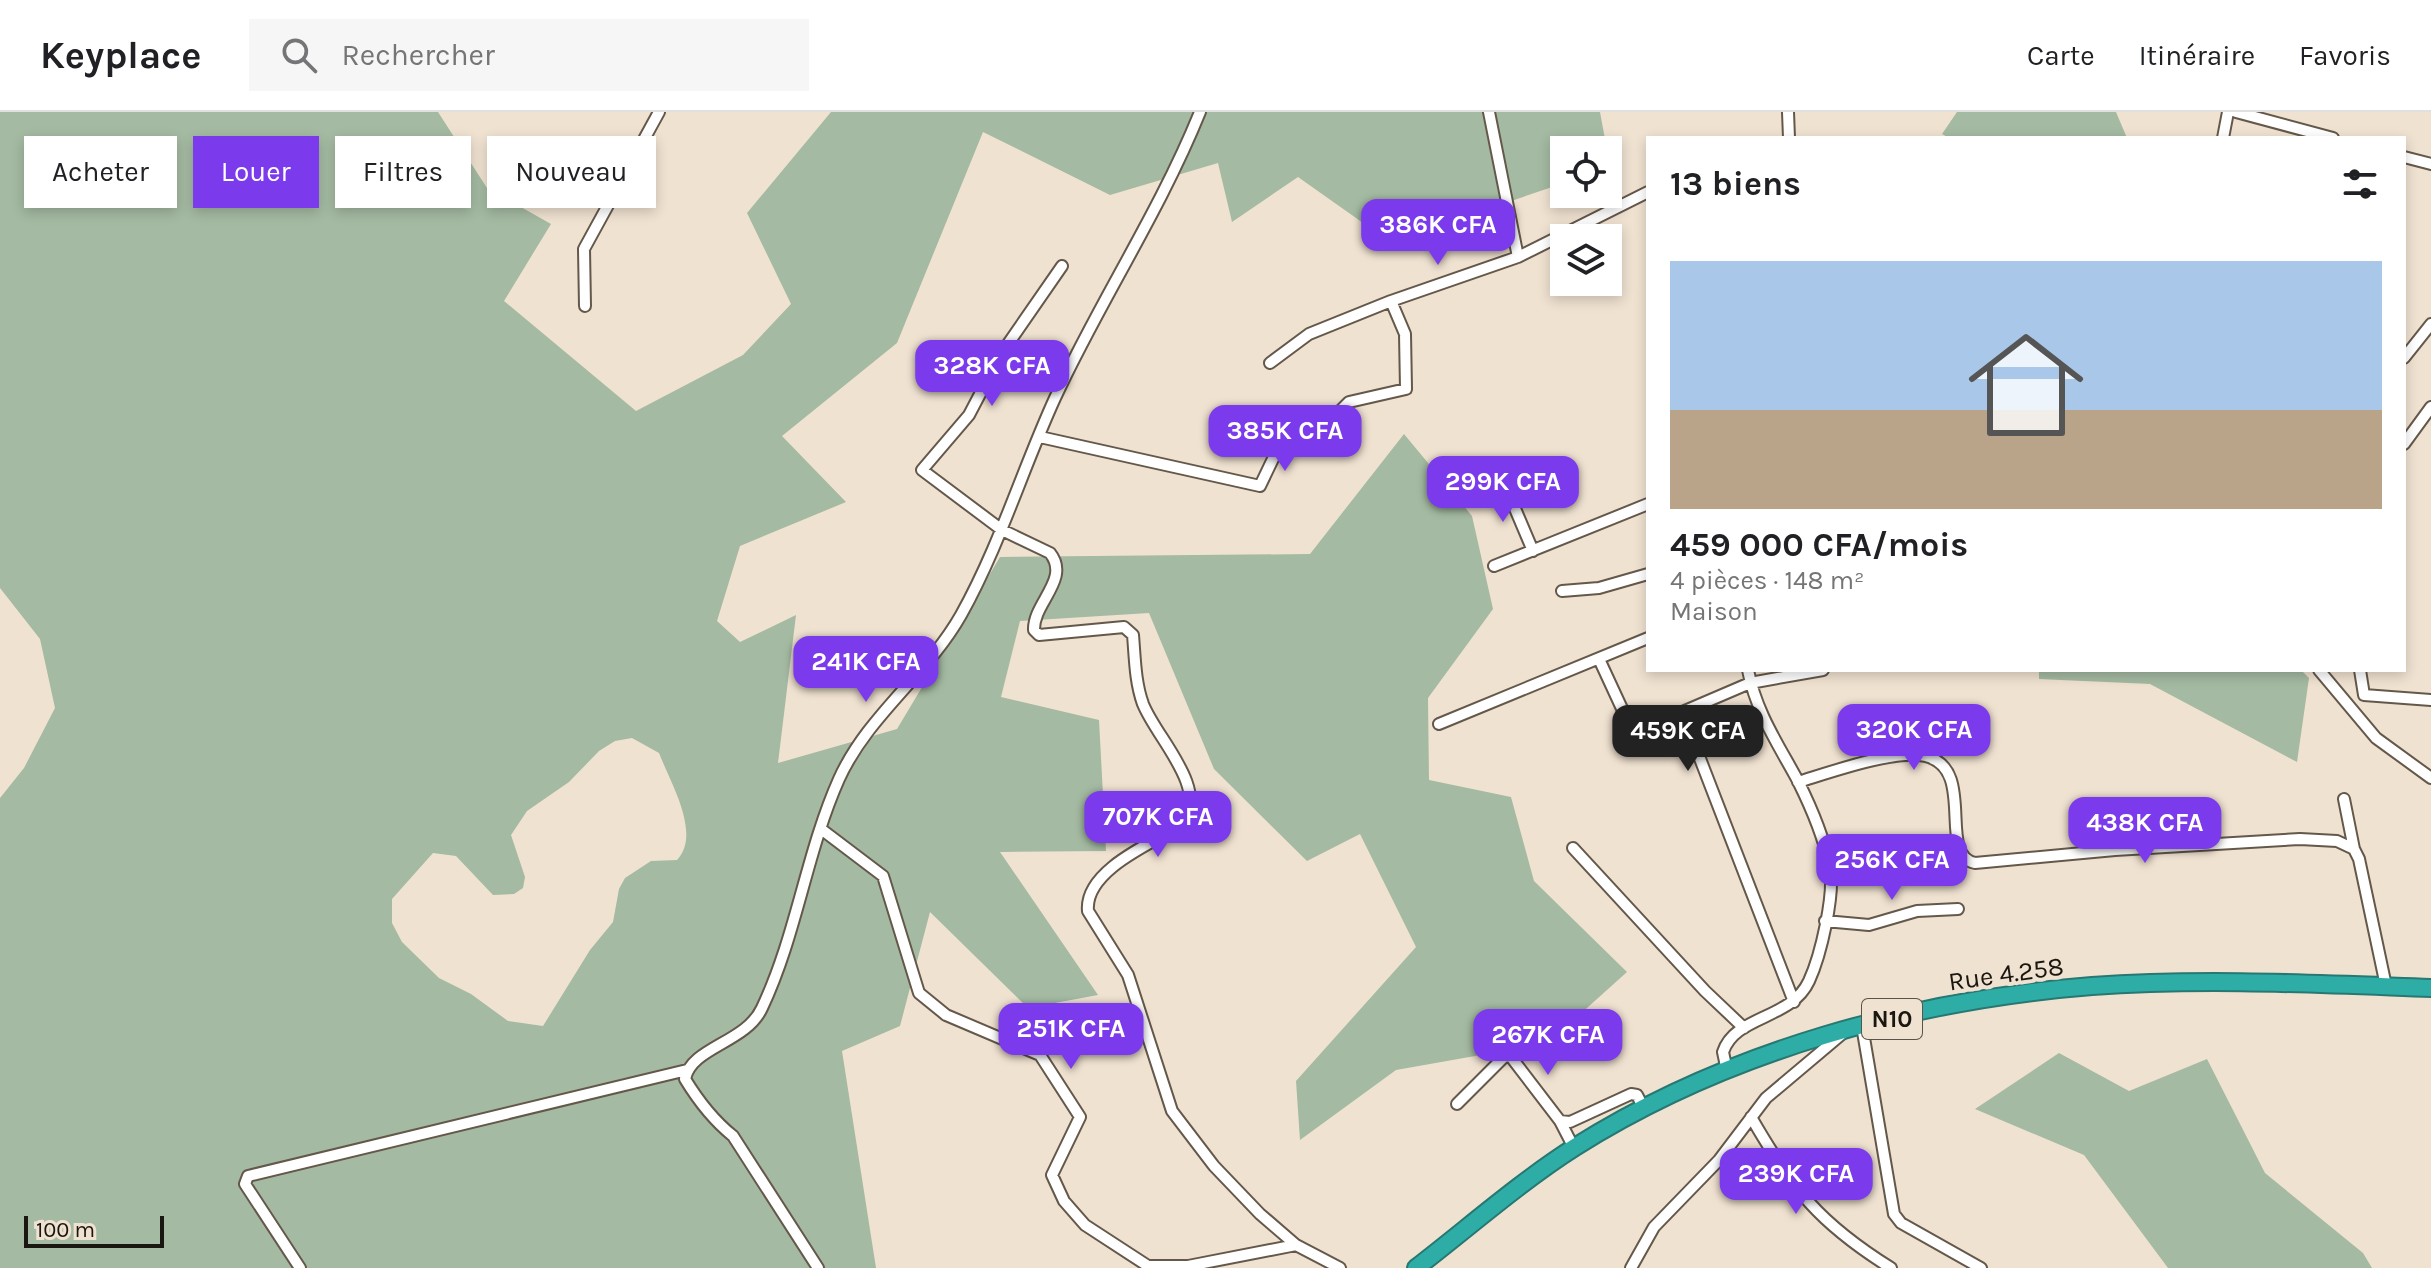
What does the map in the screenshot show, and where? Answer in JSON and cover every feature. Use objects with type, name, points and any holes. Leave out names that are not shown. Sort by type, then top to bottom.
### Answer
[{"type":"highway","name":"Rue 4.258","points":[[1416,1268],[1574,1148],[1644,1109],[1727,1071],[1854,1029],[1963,1003],[2092,986],[2161,983],[2431,988]]},
{"type":"street","points":[[585,306],[584,249],[659,112]]},
{"type":"street","points":[[818,1268],[733,1136],[718,1126],[694,1093],[685,1079],[687,1070],[695,1060],[750,1028],[760,1012],[796,922],[821,829],[846,767],[885,707],[949,634],[1002,530],[1054,400],[1167,183],[1200,112]]},
{"type":"street","points":[[1489,112],[1518,257]]},
{"type":"street","points":[[1788,112],[1789,136]]},
{"type":"street","points":[[2223,136],[2228,112]]},
{"type":"street","points":[[2236,112],[2326,136]]},
{"type":"street","points":[[2406,158],[2431,164]]},
{"type":"street","points":[[1270,363],[1309,334],[1391,301],[1518,257],[1646,193]]},
{"type":"street","points":[[1062,266],[1001,354],[969,415],[922,470],[1002,530],[1050,553],[1058,568],[1035,617],[1034,630],[1039,635],[1124,627],[1133,635],[1135,672],[1143,704],[1183,776],[1192,801],[1190,815],[1184,824],[1125,858],[1098,879],[1087,900],[1088,911],[1128,975],[1172,1111],[1214,1166],[1296,1245],[1340,1268]]},
{"type":"street","points":[[1040,437],[1260,486],[1282,440],[1322,429],[1349,402],[1406,389],[1405,334],[1391,301]]},
{"type":"street","points":[[2406,355],[2431,324]]},
{"type":"street","points":[[2406,441],[2431,407]]},
{"type":"street","points":[[1505,485],[1533,551]]},
{"type":"street","points":[[1494,566],[1646,505]]},
{"type":"street","points":[[1562,591],[1599,588],[1646,575]]},
{"type":"street","points":[[1439,724],[1646,639]]},
{"type":"street","points":[[1599,659],[1624,713],[1634,724],[1652,725],[1750,683],[1812,672]]},
{"type":"street","points":[[1727,1071],[1722,1059],[1725,1045],[1744,1028],[1794,1002],[1812,974],[1825,921],[1830,866],[1798,782],[1771,735],[1748,672]]},
{"type":"street","points":[[2321,672],[2376,738],[2431,778]]},
{"type":"street","points":[[2360,672],[2364,695],[2431,700]]},
{"type":"street","points":[[1682,712],[1794,1002]]},
{"type":"street","points":[[1798,782],[1853,765],[1909,755],[1930,758],[1947,773],[1953,784],[1958,848],[1964,858],[1975,863],[2115,850],[2300,839],[2337,841],[2354,849]]},
{"type":"street","points":[[2344,799],[2386,986]]},
{"type":"street","points":[[821,829],[883,876],[919,993],[925,1001],[946,1015],[1043,1058],[1080,1117],[1052,1175],[1064,1201],[1096,1236],[1148,1266],[1188,1266],[1296,1245]]},
{"type":"street","points":[[1573,848],[1705,991],[1744,1028]]},
{"type":"street","points":[[1825,921],[1869,925],[1917,911],[1958,909]]},
{"type":"street","points":[[1631,1268],[1654,1227],[1719,1160],[1774,1089],[1854,1029],[1894,1214],[1901,1223],[1981,1268]]},
{"type":"street","points":[[1457,1104],[1505,1056],[1511,1057],[1560,1121],[1574,1148]]},
{"type":"street","points":[[300,1268],[245,1184],[248,1176],[687,1070]]},
{"type":"street","points":[[1560,1121],[1570,1122],[1631,1094],[1637,1095],[1644,1109]]},
{"type":"street","points":[[1751,1117],[1783,1172],[1816,1213],[1849,1242],[1891,1268]]},
{"type":"green space","points":[[0,112],[438,112],[453,136],[335,136],[335,208],[471,208],[471,163],[487,188],[487,208],[523,208],[551,224],[504,301],[636,411],[743,355],[791,304],[747,213],[831,112],[1600,112],[1604,136],[1550,136],[1550,188],[1390,242],[1298,177],[1232,222],[1218,163],[1110,195],[983,132],[897,343],[782,436],[846,502],[740,546],[717,621],[740,642],[796,615],[778,763],[897,729],[1000,557],[1310,554],[1404,434],[1472,516],[1493,609],[1428,698],[1429,780],[1511,797],[1534,881],[1627,972],[1548,1043],[1396,1070],[1300,1140],[1296,1081],[1416,947],[1360,834],[1307,861],[1214,769],[1149,613],[1020,621],[1001,697],[1099,720],[1106,851],[1000,852],[1098,995],[1028,1008],[930,912],[900,1026],[842,1051],[876,1268],[0,1268],[0,798],[24,768],[55,708],[40,639],[0,588]],"holes":[[[632,738],[659,753],[685,822],[684,849],[677,860],[651,861],[625,878],[619,889],[613,922],[590,950],[543,1026],[508,1021],[471,994],[439,978],[402,942],[392,923],[392,899],[433,853],[456,856],[493,895],[514,894],[523,888],[525,877],[511,835],[527,811],[569,782],[599,751],[615,741]]]},
{"type":"green space","points":[[1957,112],[2116,112],[2126,136],[1946,136],[1942,134]]},
{"type":"green space","points":[[2039,672],[2303,672],[2309,678],[2297,762],[2150,684],[2039,679]]},
{"type":"green space","points":[[2059,1053],[2129,1091],[2207,1059],[2265,1173],[2363,1253],[2372,1268],[2168,1268],[2084,1155],[1975,1109]]}]
